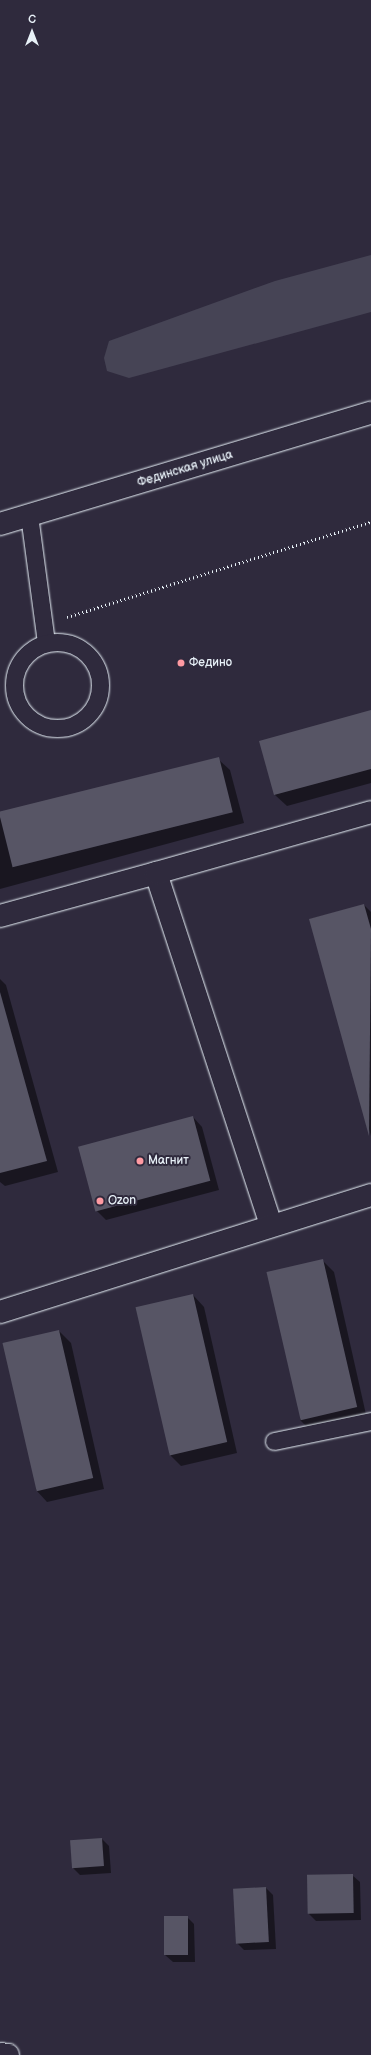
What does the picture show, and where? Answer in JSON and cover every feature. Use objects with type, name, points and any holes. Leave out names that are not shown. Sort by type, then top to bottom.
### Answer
[{"type":"street","name":"Фединская улица","points":[[0,524],[371,413]]},
{"type":"street","points":[[0,916],[371,812]]},
{"type":"street","points":[[156,873],[271,1225]]},
{"type":"street","points":[[0,1312],[271,1225],[371,1195]]},
{"type":"street","points":[[0,2054],[8,2055]]},
{"type":"lane","points":[[29,515],[46,643]]},
{"type":"lane","points":[[60,642],[74,645],[85,653],[94,664],[99,676],[100,691],[96,704],[81,719],[62,728],[48,727],[34,721],[23,712],[15,693],[16,672],[22,659],[33,649],[46,643],[60,642]]},
{"type":"lane","points":[[274,1441],[371,1422]]},
{"type":"path","points":[[43,624],[371,522]]},
{"type":"shaded area","points":[[371,255],[371,312],[129,378],[107,371],[104,358],[109,341],[275,281]]},
{"type":"building","points":[[371,710],[371,769],[274,795],[259,741]]},
{"type":"building","points":[[219,757],[233,812],[13,867],[0,812]]},
{"type":"building","points":[[364,904],[371,929],[369,1136],[309,919]]},
{"type":"building","points":[[0,992],[47,1161],[0,1173]]},
{"type":"building","points":[[193,1116],[210,1181],[95,1212],[78,1147]]},
{"type":"building","points":[[323,1259],[357,1407],[301,1420],[266,1272]]},
{"type":"building","points":[[193,1294],[227,1442],[170,1455],[136,1307]]},
{"type":"building","points":[[59,1330],[93,1478],[37,1491],[2,1343]]},
{"type":"building","points":[[102,1838],[104,1866],[72,1868],[70,1840]]},
{"type":"building","points":[[353,1874],[354,1913],[308,1914],[307,1875]]},
{"type":"building","points":[[266,1887],[269,1942],[236,1944],[233,1889]]},
{"type":"building","points":[[164,1916],[188,1916],[188,1955],[164,1955]]},
{"type":"place","name":"Федино","points":[[181,663]]},
{"type":"place","name":"Магнит","points":[[140,1161]]},
{"type":"place","name":"Ozon","points":[[100,1201]]}]
